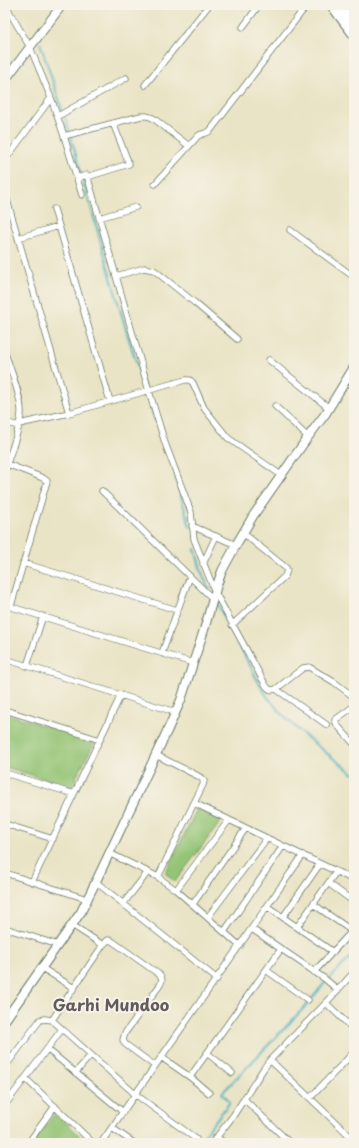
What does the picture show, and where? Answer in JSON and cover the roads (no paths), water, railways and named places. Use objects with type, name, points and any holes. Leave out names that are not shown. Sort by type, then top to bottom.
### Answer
[{"type":"highway","points":[[332,5],[354,34]]},
{"type":"highway","points":[[344,5],[354,19]]},
{"type":"street","points":[[7,5],[10,13],[30,47],[51,98],[61,114],[82,177],[99,218],[146,391],[191,512],[194,539],[214,596],[267,688],[272,690],[276,689],[303,668],[309,667],[334,682],[354,697]]},
{"type":"street","points":[[5,80],[62,5]]},
{"type":"street","points":[[145,85],[209,5]]},
{"type":"street","points":[[243,26],[259,5]]},
{"type":"street","points":[[155,184],[200,134],[210,131],[308,5]]},
{"type":"street","points":[[61,114],[126,78]]},
{"type":"street","points":[[5,160],[51,98]]},
{"type":"street","points":[[68,135],[112,122],[147,116],[153,118],[188,146]]},
{"type":"street","points":[[82,177],[129,164],[112,122]]},
{"type":"street","points":[[82,177],[82,195]]},
{"type":"street","points":[[5,193],[69,413]]},
{"type":"street","points":[[99,218],[136,206]]},
{"type":"street","points":[[54,210],[110,401]]},
{"type":"street","points":[[18,238],[59,226]]},
{"type":"street","points":[[290,230],[354,277]]},
{"type":"street","points":[[116,276],[144,268],[154,270],[237,339]]},
{"type":"street","points":[[5,353],[18,396],[21,412],[6,467],[43,478],[47,481],[23,563],[8,605],[193,663]]},
{"type":"street","points":[[269,360],[329,408]]},
{"type":"street","points":[[5,1020],[72,925],[96,882],[181,700],[222,571],[242,533],[329,408],[354,367]]},
{"type":"street","points":[[5,422],[18,425],[69,413],[185,380],[190,380],[193,383],[204,408],[228,438],[282,475]]},
{"type":"street","points":[[275,406],[308,437]]},
{"type":"street","points":[[102,491],[190,576],[214,596]]},
{"type":"street","points":[[192,526],[236,545]]},
{"type":"street","points":[[232,625],[285,576],[287,570],[242,533]]},
{"type":"street","points":[[203,564],[216,536]]},
{"type":"street","points":[[23,563],[178,610]]},
{"type":"street","points":[[162,653],[190,576]]},
{"type":"street","points":[[27,666],[43,616]]},
{"type":"street","points":[[5,659],[175,712]]},
{"type":"street","points":[[276,689],[328,725]]},
{"type":"street","points":[[32,882],[121,695]]},
{"type":"street","points":[[354,706],[335,720],[354,744]]},
{"type":"street","points":[[5,710],[100,740]]},
{"type":"street","points":[[156,755],[201,778],[204,781],[158,877]]},
{"type":"street","points":[[5,773],[74,794]]},
{"type":"street","points":[[194,803],[354,880]]},
{"type":"street","points":[[176,890],[228,820]]},
{"type":"street","points":[[5,824],[53,839]]},
{"type":"street","points":[[193,904],[246,828]]},
{"type":"street","points":[[208,917],[267,838]]},
{"type":"street","points":[[224,932],[283,846]]},
{"type":"street","points":[[109,853],[158,877],[193,904],[240,946]]},
{"type":"street","points":[[101,1143],[268,907],[303,855]]},
{"type":"street","points":[[283,917],[320,864]]},
{"type":"street","points":[[123,904],[148,872]]},
{"type":"street","points":[[297,927],[336,872]]},
{"type":"street","points":[[5,874],[87,899]]},
{"type":"street","points":[[96,882],[217,979]]},
{"type":"street","points":[[328,883],[354,902]]},
{"type":"street","points":[[313,904],[353,930],[314,972]]},
{"type":"street","points":[[268,907],[333,952]]},
{"type":"street","points":[[72,925],[103,944]]},
{"type":"street","points":[[5,928],[58,945]]},
{"type":"street","points":[[252,929],[325,979],[338,990]]},
{"type":"street","points":[[52,1020],[103,944],[108,940],[112,941],[160,975],[162,978],[162,982],[125,1033],[123,1040],[125,1044],[155,1066]]},
{"type":"street","points":[[190,1077],[281,949]]},
{"type":"street","points":[[42,968],[74,988]]},
{"type":"street","points":[[266,970],[308,1000]]},
{"type":"street","points":[[212,1143],[270,1060],[354,972]]},
{"type":"street","points":[[326,1003],[354,1030]]},
{"type":"street","points":[[5,1067],[40,1020],[52,1020],[136,1094],[196,1139]]},
{"type":"street","points":[[5,1105],[62,1030]]},
{"type":"street","points":[[47,1049],[74,1073],[123,1112]]},
{"type":"street","points":[[310,1098],[354,1052]]},
{"type":"street","points":[[207,1053],[232,1073]]},
{"type":"street","points":[[74,1073],[91,1055]]},
{"type":"street","points":[[162,1057],[209,1093]]},
{"type":"street","points":[[270,1060],[354,1142]]},
{"type":"street","points":[[25,1078],[93,1143]]},
{"type":"street","points":[[244,1099],[290,1143]]},
{"type":"street","points":[[28,1143],[55,1106]]},
{"type":"street","points":[[112,1128],[130,1142]]},
{"type":"street","points":[[217,1137],[224,1143]]},
{"type":"street","points":[[5,1140],[9,1143]]},
{"type":"waterway","points":[[40,43],[68,127],[126,330],[155,421]]},
{"type":"waterway","points":[[175,476],[190,527]]},
{"type":"waterway","points":[[195,549],[203,576],[210,590]]},
{"type":"waterway","points":[[217,603],[259,683],[279,711],[320,748],[354,774]]},
{"type":"waterway","points":[[198,1143],[230,1102],[222,1093],[354,954]]},
{"type":"district","name":"Garhi Mundoo","points":[[111,1004]]}]
